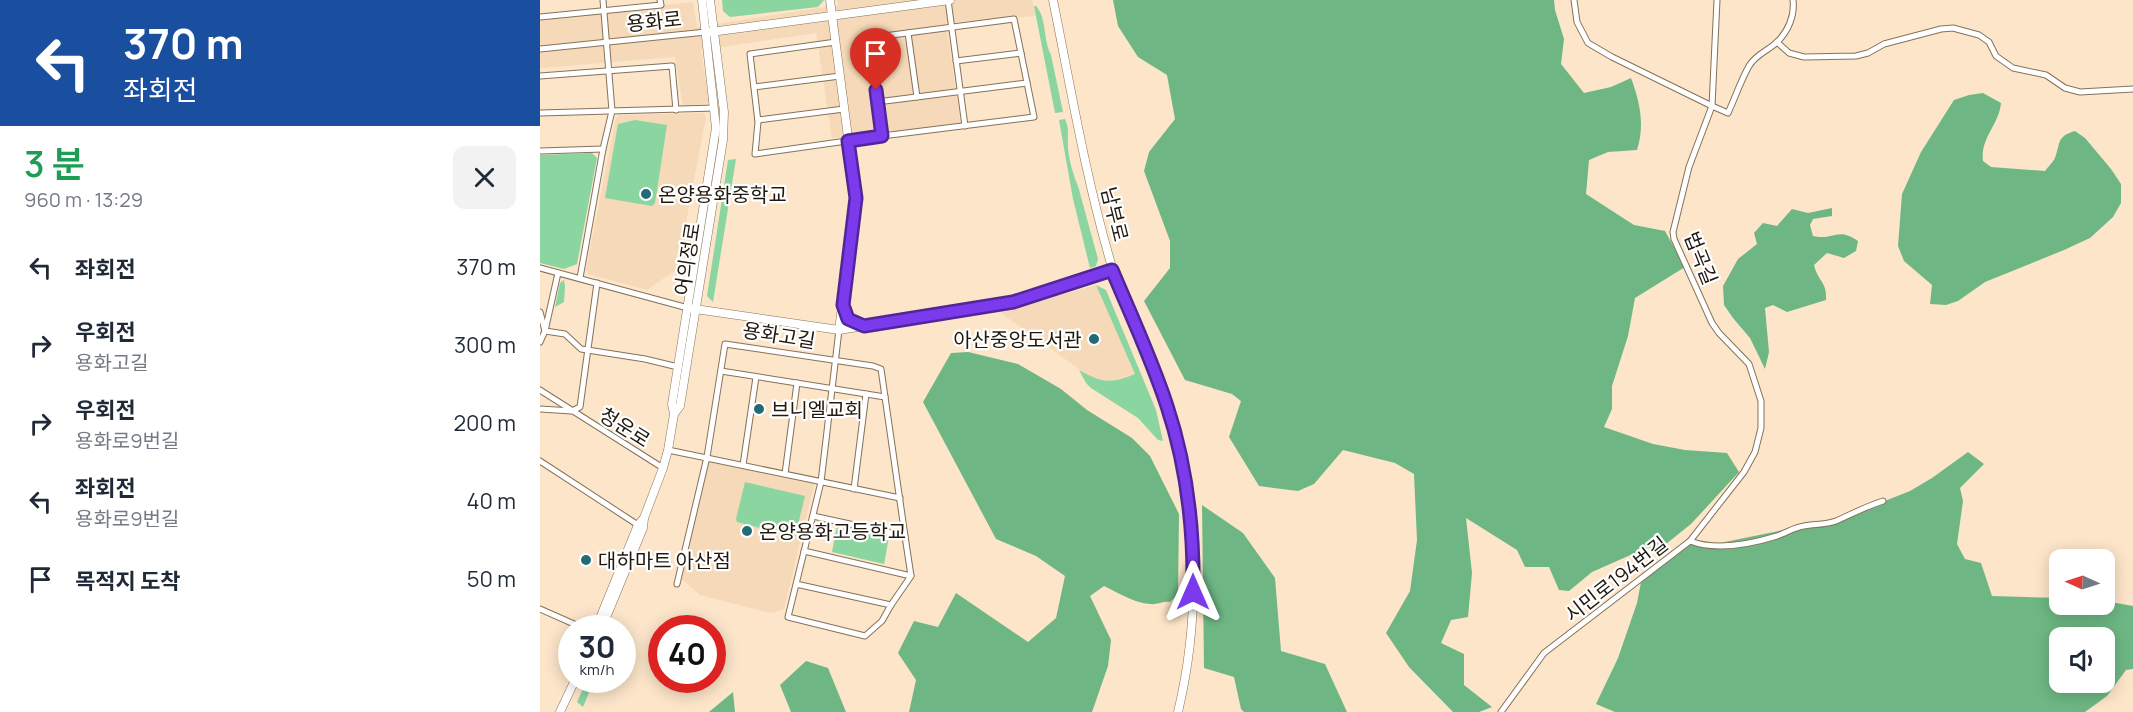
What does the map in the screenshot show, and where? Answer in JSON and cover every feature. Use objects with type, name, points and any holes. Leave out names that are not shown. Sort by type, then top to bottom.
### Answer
[{"type":"street","points":[[580,278],[612,111],[603,0]]},
{"type":"street","points":[[540,17],[661,5],[660,0]]},
{"type":"street","name":"어의정로","points":[[607,615],[643,528],[644,518],[668,450],[678,367],[692,308],[723,140],[724,112],[711,32],[702,0]]},
{"type":"street","name":"어의정로","points":[[674,414],[680,406],[716,128],[710,0]]},
{"type":"street","name":"용화고길","points":[[830,0],[856,198],[821,482],[788,617],[865,636],[882,621],[891,605]]},
{"type":"street","points":[[949,0],[965,126]]},
{"type":"street","name":"용화로","points":[[540,49],[711,32],[949,0]]},
{"type":"street","name":"남부로","points":[[1053,0],[1093,198],[1112,270],[1168,408],[1188,499],[1192,537],[1193,612],[1190,650],[1178,712]]},
{"type":"street","points":[[1574,0],[1577,22],[1588,43],[1728,113],[1750,65],[1763,50],[1777,42],[1790,23],[1793,0]]},
{"type":"street","name":"법곡길","points":[[1690,541],[1744,472],[1755,452],[1761,428],[1761,401],[1749,364],[1712,323],[1674,239],[1673,232],[1689,167],[1712,105],[1718,0]]},
{"type":"street","points":[[836,42],[750,54],[758,120],[755,154],[1034,117],[1014,19],[869,38],[882,136]]},
{"type":"street","points":[[1777,42],[1789,53],[1804,57],[1856,56],[1884,44],[1953,28],[1979,35],[1989,42],[1996,56],[2013,68],[2046,75],[2065,88],[2080,92],[2133,89]]},
{"type":"street","points":[[908,33],[917,97]]},
{"type":"street","points":[[956,61],[1021,53]]},
{"type":"street","points":[[540,76],[672,66],[676,110]]},
{"type":"street","points":[[754,87],[840,76]]},
{"type":"street","points":[[877,102],[1027,82]]},
{"type":"street","points":[[540,113],[715,108]]},
{"type":"street","points":[[758,120],[844,109]]},
{"type":"street","points":[[540,151],[603,149]]},
{"type":"street","points":[[540,268],[692,308],[839,330],[1013,302],[1112,270]]},
{"type":"street","points":[[540,342],[545,331],[558,273]]},
{"type":"street","points":[[572,411],[580,407],[597,283]]},
{"type":"street","points":[[843,305],[848,319],[864,326]]},
{"type":"street","points":[[540,312],[545,331]]},
{"type":"street","points":[[545,331],[565,334],[581,349],[645,359],[678,367]]},
{"type":"street","name":"용화고길","points":[[677,584],[707,457],[725,344],[836,360]]},
{"type":"street","points":[[796,584],[891,605],[911,576],[881,369],[836,360]]},
{"type":"street","points":[[721,371],[885,397]]},
{"type":"street","points":[[743,465],[756,377]]},
{"type":"street","points":[[785,474],[797,383]]},
{"type":"street","name":"청운로","points":[[540,390],[663,468]]},
{"type":"street","points":[[854,489],[866,394]]},
{"type":"street","name":"청운로","points":[[540,409],[572,411]]},
{"type":"street","points":[[668,450],[900,498]]},
{"type":"street","points":[[540,461],[638,525]]},
{"type":"street","name":"시민로194번길","points":[[1501,712],[1544,654],[1690,541],[1698,544],[1728,545],[1775,537],[1802,526],[1824,525],[1883,501]]},
{"type":"street","points":[[813,516],[905,536]]},
{"type":"street","name":"어의정로","points":[[603,615],[638,525],[644,518]]},
{"type":"street","points":[[804,551],[911,576]]},
{"type":"street","points":[[540,609],[558,617]]},
{"type":"street","points":[[560,712],[569,693]]},
{"type":"shaded area","points":[[837,0],[1032,0],[1036,16],[946,23],[961,124],[832,138],[816,33],[701,50],[709,103],[683,106],[675,57],[540,68],[540,19],[693,2],[697,27],[838,5]]},
{"type":"shaded area","name":"온양용화중학교","points":[[703,113],[706,117],[677,269],[647,290],[588,274],[586,270],[616,118],[619,115]]},
{"type":"shaded area","points":[[1096,285],[1135,374],[1105,382],[1093,379],[1001,313]]},
{"type":"shaded area","name":"온양용화고등학교","points":[[710,460],[812,481],[814,485],[784,609],[771,613],[700,595],[680,577]]},
{"type":"green space","points":[[722,0],[824,0],[818,7],[730,17],[723,11]]},
{"type":"green space","points":[[1113,0],[1554,0],[1564,39],[1561,64],[1584,93],[1611,87],[1631,78],[1637,96],[1641,123],[1637,150],[1608,152],[1589,160],[1586,194],[1634,225],[1665,231],[1685,267],[1635,298],[1628,336],[1612,386],[1612,409],[1604,427],[1653,444],[1685,450],[1727,453],[1739,472],[1691,524],[1666,544],[1644,549],[1592,572],[1569,591],[1559,590],[1549,567],[1525,567],[1517,550],[1466,518],[1472,573],[1468,617],[1451,620],[1441,643],[1464,654],[1464,685],[1492,707],[1479,712],[1453,712],[1409,667],[1386,633],[1410,591],[1417,540],[1414,474],[1395,463],[1343,450],[1314,484],[1298,491],[1259,486],[1229,437],[1241,401],[1232,394],[1185,380],[1144,301],[1170,268],[1170,241],[1144,171],[1149,152],[1175,119],[1167,75],[1138,57],[1118,26]]},
{"type":"green space","points":[[1034,6],[1042,17],[1063,112],[1055,113]]},
{"type":"green space","points":[[1983,93],[2001,103],[2000,111],[1984,145],[1983,161],[1991,167],[2045,171],[2055,158],[2062,138],[2075,131],[2085,138],[2121,184],[2121,203],[2113,217],[2090,238],[1985,282],[1958,301],[1946,305],[1930,304],[1932,285],[1904,261],[1898,246],[1902,194],[1921,152],[1954,100]]},
{"type":"green space","points":[[1065,119],[1070,162],[1098,259],[1096,266],[1090,268],[1073,199],[1059,120]]},
{"type":"green space","points":[[635,120],[667,125],[655,203],[652,206],[605,198],[618,124]]},
{"type":"green space","points":[[592,153],[597,158],[577,264],[564,269],[540,263],[540,155]]},
{"type":"green space","points":[[736,159],[713,302],[707,296],[728,160]]},
{"type":"green space","points":[[1832,208],[1832,216],[1813,219],[1810,225],[1813,236],[1826,237],[1840,234],[1851,237],[1858,241],[1856,251],[1844,258],[1827,253],[1814,265],[1824,285],[1826,300],[1787,312],[1773,305],[1765,308],[1769,352],[1765,369],[1750,338],[1724,305],[1723,286],[1738,259],[1757,244],[1754,233],[1763,223],[1777,226],[1792,209],[1808,213]]},
{"type":"green space","points":[[564,280],[564,302],[555,307],[560,283]]},
{"type":"green space","points":[[1096,285],[1106,290],[1156,410],[1163,441],[1158,440],[1138,418],[1091,388],[1079,370],[1106,381],[1135,374]]},
{"type":"green space","points":[[968,352],[1018,364],[1061,389],[1087,410],[1132,438],[1150,456],[1179,514],[1178,594],[1170,602],[1153,604],[1138,602],[1104,586],[1090,596],[1111,640],[1108,666],[1092,712],[909,712],[916,680],[898,653],[914,621],[938,627],[956,593],[1028,642],[1056,618],[1065,576],[1036,556],[996,539],[923,402],[951,353]]},
{"type":"green space","points":[[1968,452],[1984,464],[1960,488],[1963,501],[1957,544],[1965,559],[1981,563],[1992,596],[2049,598],[2049,615],[2115,615],[2115,603],[2133,606],[2133,669],[2126,670],[2115,685],[2115,627],[2049,627],[2049,693],[2109,693],[2085,712],[1615,712],[1596,704],[1618,658],[1637,603],[1641,582],[1686,543],[1715,544],[1842,518],[1910,491]]},
{"type":"green space","points":[[745,482],[805,496],[795,537],[737,522]]},
{"type":"green space","points":[[1202,505],[1243,533],[1275,578],[1281,651],[1325,664],[1347,712],[1244,712],[1241,709],[1234,677],[1204,668]]},
{"type":"green space","points":[[837,526],[889,537],[884,564],[832,552]]},
{"type":"green space","points":[[806,661],[828,668],[846,712],[791,712],[780,685]]},
{"type":"green space","points":[[733,692],[735,712],[709,712]]},
{"type":"green space","points":[[581,693],[589,693],[583,707],[577,702]]},
{"type":"place","name":"온양용화중학교","points":[[646,194]]},
{"type":"place","name":"아산중앙도서관","points":[[1094,339]]},
{"type":"place","name":"브니엘교회","points":[[759,409]]},
{"type":"place","name":"온양용화고등학교","points":[[747,531]]},
{"type":"place","name":"대하마트 아산점","points":[[586,560]]},
{"type":"route","points":[[876,90],[882,136],[848,141],[856,198],[843,305],[848,319],[864,326],[1013,302],[1112,270],[1158,379],[1175,434],[1188,499],[1194,572],[1193,592]]}]
